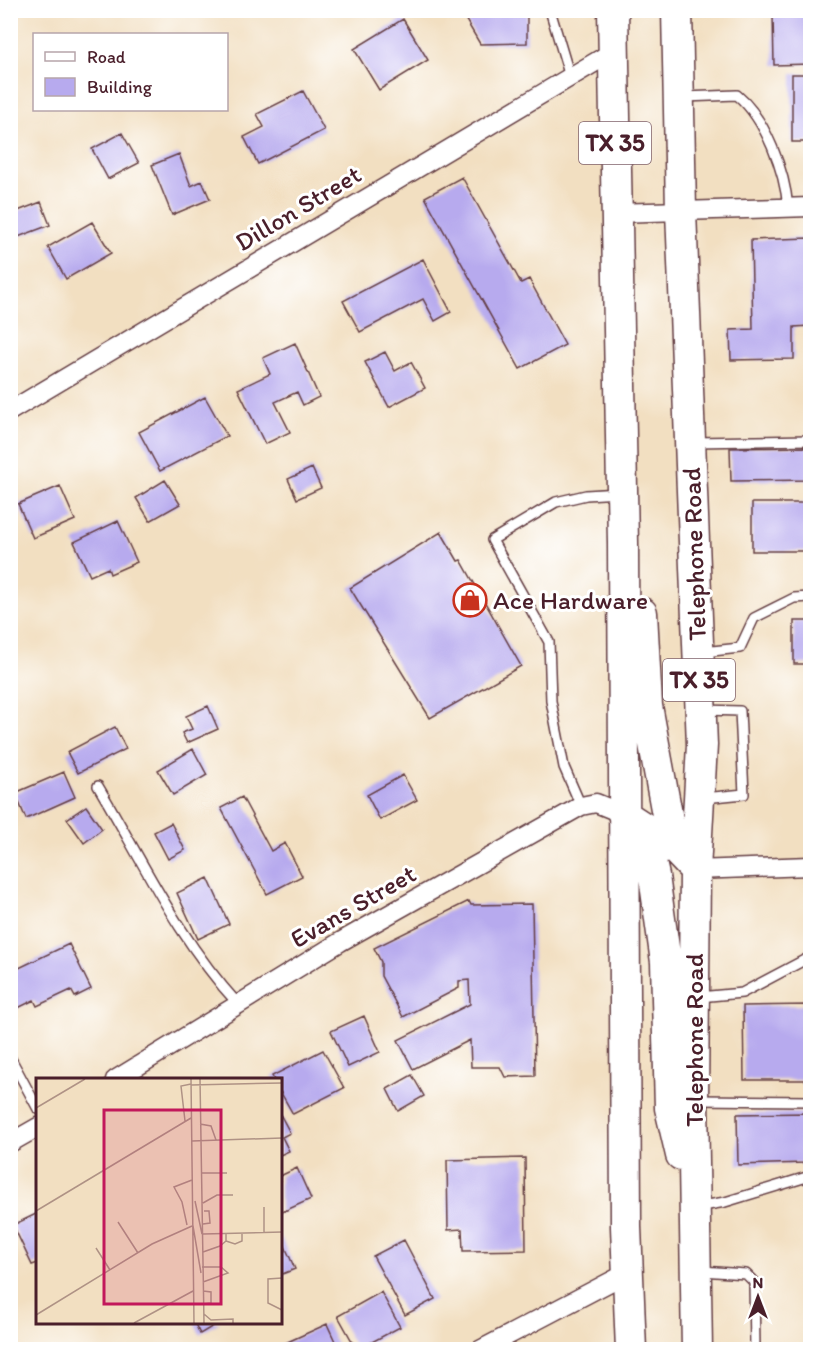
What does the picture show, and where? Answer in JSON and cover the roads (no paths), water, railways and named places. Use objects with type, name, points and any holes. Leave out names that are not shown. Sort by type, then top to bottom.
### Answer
[{"type":"main road","name":"TX 35","points":[[613,10],[623,543],[627,1273],[631,1350]]},
{"type":"main road","name":"Telephone Road","points":[[677,10],[681,211],[700,710],[695,870],[693,1100],[697,1350]]},
{"type":"main road","points":[[623,543],[639,566],[647,706],[673,847],[695,870]]},
{"type":"main road","points":[[623,814],[643,827],[654,876],[666,962],[670,1108],[694,1207]]},
{"type":"street","name":"Dillon Street","points":[[10,411],[614,51]]},
{"type":"street","points":[[616,213],[810,207]]},
{"type":"street","points":[[581,806],[596,803],[623,814]]},
{"type":"street","name":"Evans Street","points":[[118,1078],[340,942],[581,806]]},
{"type":"street","points":[[695,870],[810,866]]},
{"type":"street","points":[[10,1143],[36,1128]]},
{"type":"street","points":[[480,1350],[627,1273]]},
{"type":"lane","points":[[550,10],[570,77]]},
{"type":"lane","points":[[678,97],[737,95],[754,109],[786,185],[788,208]]},
{"type":"lane","points":[[690,442],[810,440]]},
{"type":"lane","points":[[581,806],[564,767],[554,712],[549,642],[492,540],[556,502],[586,495],[622,492]]},
{"type":"lane","points":[[698,652],[740,648],[754,618],[794,598],[810,597]]},
{"type":"lane","points":[[699,798],[744,794],[740,711],[700,710]]},
{"type":"lane","points":[[98,786],[175,921],[215,979],[238,1004]]},
{"type":"lane","points":[[694,998],[742,993],[810,957]]},
{"type":"lane","points":[[10,1057],[36,1105]]},
{"type":"lane","points":[[693,1100],[810,1101]]},
{"type":"lane","points":[[694,1207],[725,1202],[810,1176]]},
{"type":"lane","points":[[695,1271],[746,1274],[754,1282],[755,1350]]},
{"type":"place","name":"Ace Hardware","points":[[470,600]]}]
